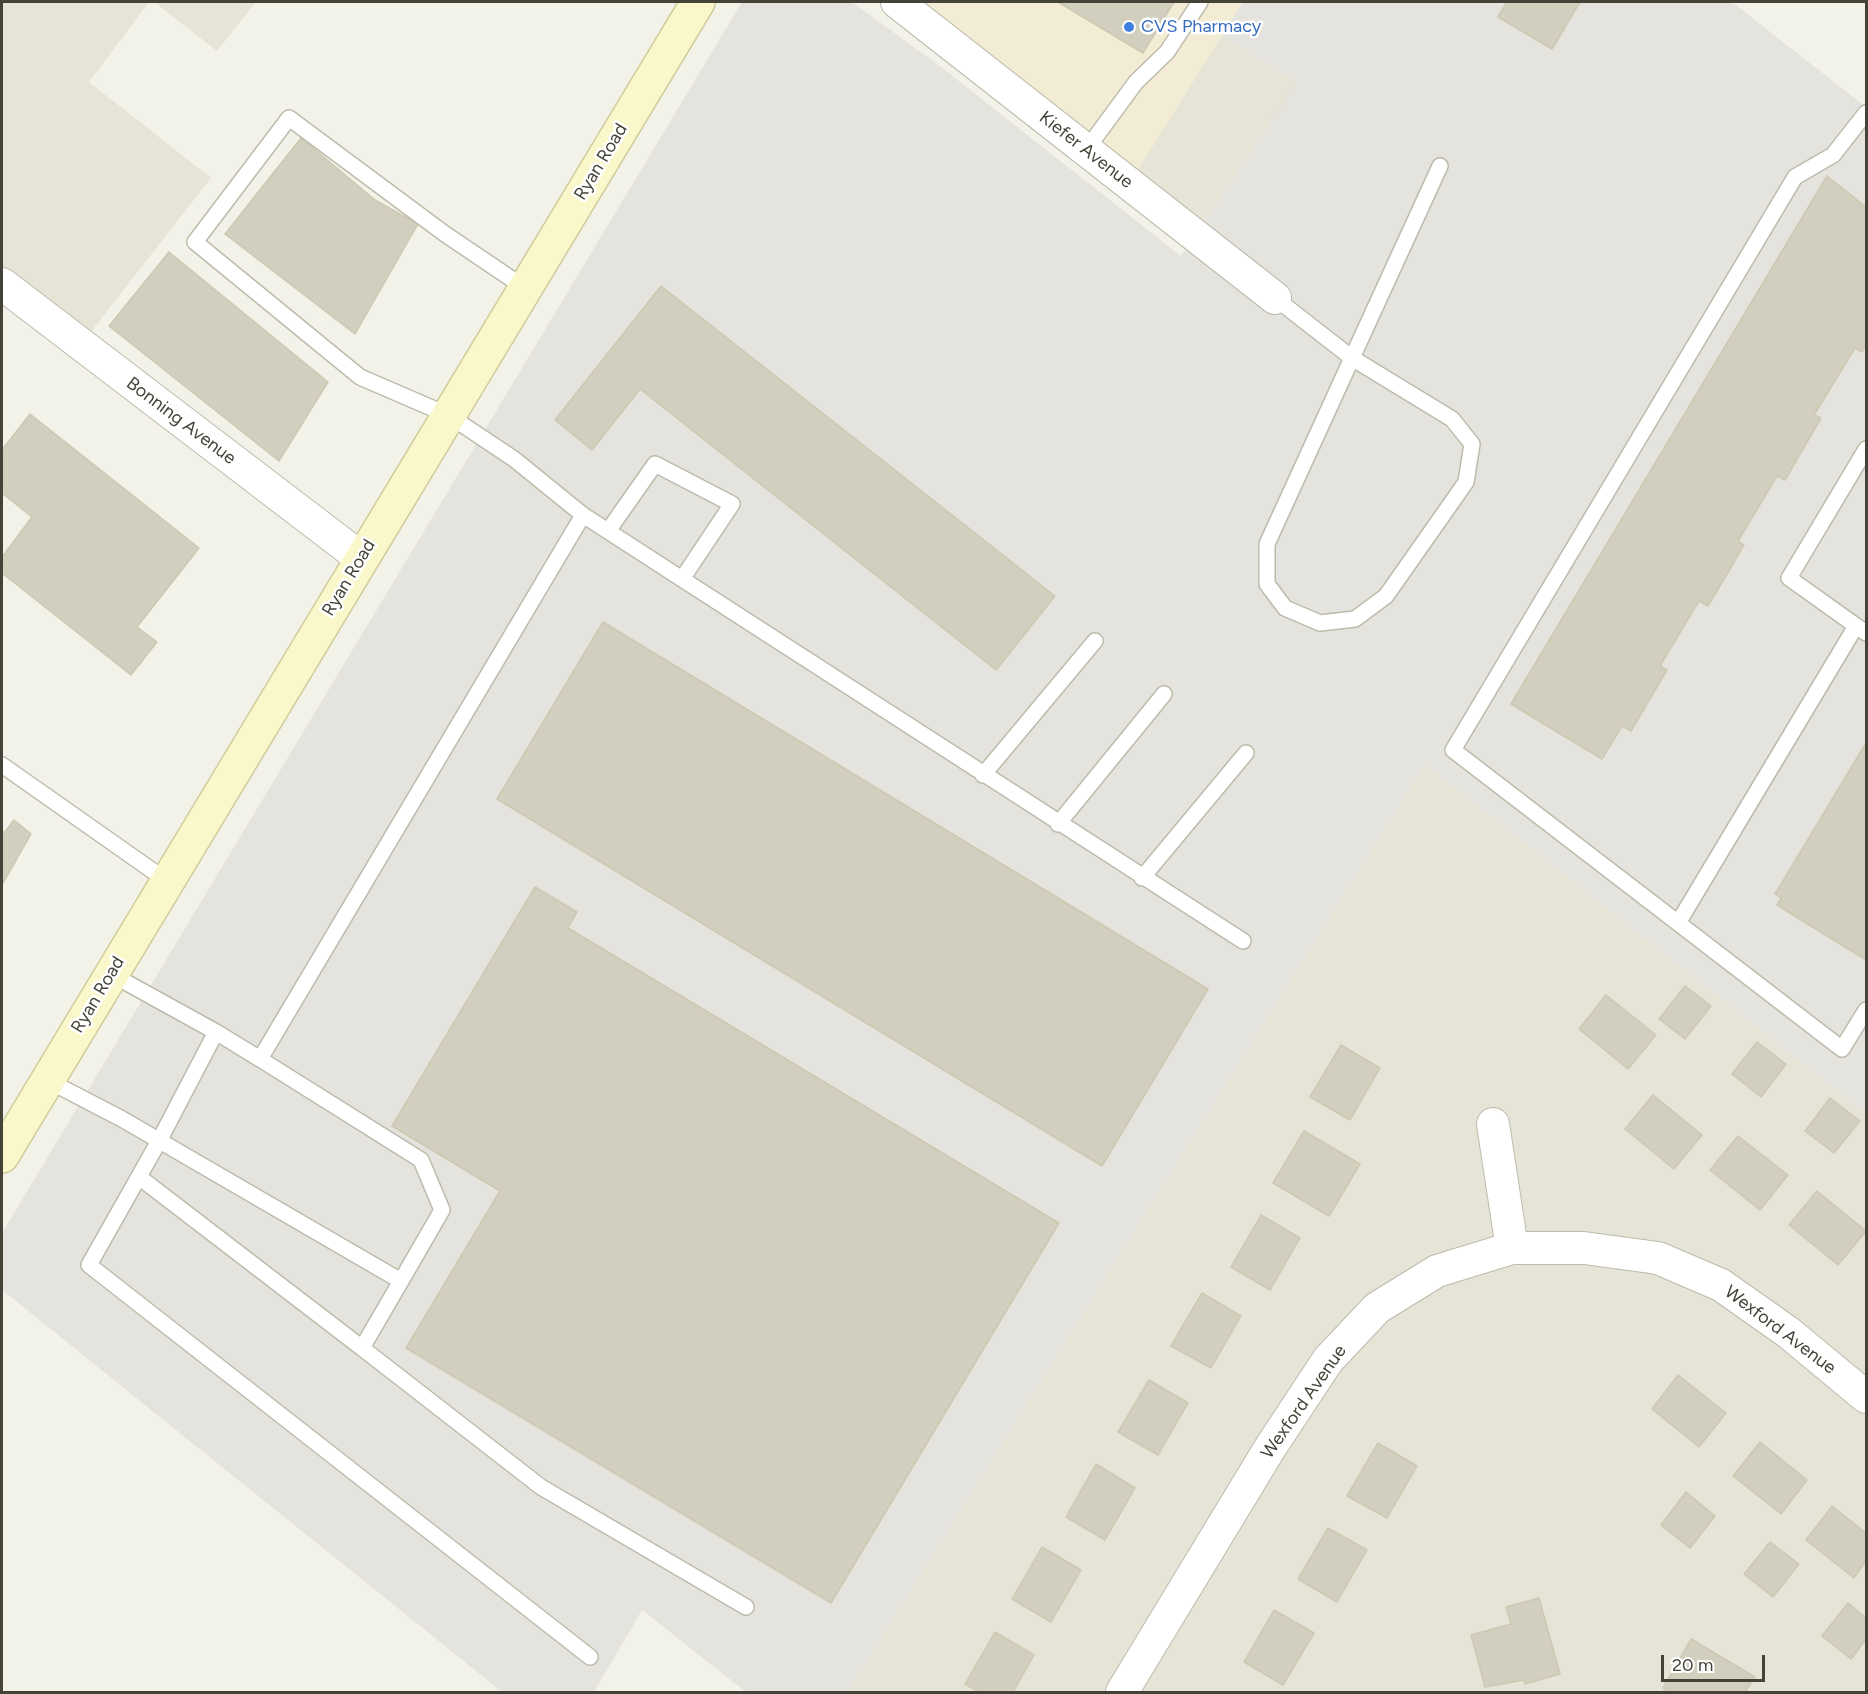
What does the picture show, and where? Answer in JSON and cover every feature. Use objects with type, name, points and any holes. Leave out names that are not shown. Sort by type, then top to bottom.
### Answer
[{"type":"main road","name":"Ryan Road","points":[[3,1150],[698,2]]},
{"type":"street","name":"Kiefer Avenue","points":[[897,2],[1275,298]]},
{"type":"street","name":"Bonning Avenue","points":[[2,284],[361,558]]},
{"type":"street","points":[[1494,1124],[1512,1248]]},
{"type":"street","name":"Wexford Avenue","points":[[1122,1692],[1270,1448],[1328,1360],[1377,1308],[1437,1271],[1512,1248],[1584,1248],[1658,1258],[1720,1285],[1789,1333],[1866,1397]]},
{"type":"lane","points":[[1086,150],[1136,82],[1167,52],[1200,2]]},
{"type":"lane","points":[[1866,113],[1833,155],[1795,177],[1453,750],[1842,1049],[1866,1010]]},
{"type":"lane","points":[[525,288],[445,234],[289,118],[195,242],[360,376],[448,415],[514,459],[583,515],[1058,824],[1243,940]]},
{"type":"lane","points":[[1275,298],[1352,358],[1452,419],[1472,444],[1466,482],[1386,596],[1355,619],[1320,623],[1285,608],[1268,584],[1267,544],[1352,358],[1440,166]]},
{"type":"lane","points":[[1678,923],[1861,629],[1789,578],[1866,449]]},
{"type":"lane","points":[[608,531],[655,464],[732,504],[682,579]]},
{"type":"lane","points":[[260,1059],[583,515]]},
{"type":"lane","points":[[983,775],[1095,641]]},
{"type":"lane","points":[[1058,824],[1164,693]]},
{"type":"lane","points":[[1142,878],[1246,753]]},
{"type":"lane","points":[[2,765],[167,881]]},
{"type":"lane","points":[[111,974],[216,1032],[421,1160],[442,1210],[362,1348]]},
{"type":"lane","points":[[216,1032],[159,1141],[89,1265],[590,1657]]},
{"type":"lane","points":[[47,1080],[159,1141],[401,1281]]},
{"type":"lane","points":[[139,1177],[541,1487],[746,1607]]},
{"type":"shaded area","points":[[2,2],[149,2],[89,82],[211,178],[86,338],[2,275]]},
{"type":"shaded area","points":[[154,2],[256,2],[217,51]]},
{"type":"shaded area","points":[[742,2],[852,2],[941,67],[1181,256],[1296,83],[1222,35],[1243,2],[1732,2],[1866,107],[1866,1114],[1425,765],[848,1692],[746,1692],[642,1610],[594,1692],[502,1692],[2,1290],[2,1233]]},
{"type":"shaded area","points":[[923,2],[1243,2],[1137,171]]},
{"type":"shaded area","points":[[1222,35],[1297,83],[1204,221],[1137,171]]},
{"type":"shaded area","points":[[1425,765],[1866,1114],[1866,1692],[848,1692]]},
{"type":"building","name":"CVS Pharmacy","points":[[1058,2],[1174,2],[1143,53]]},
{"type":"building","points":[[1507,2],[1580,2],[1552,49],[1498,17]]},
{"type":"building","points":[[301,138],[375,200],[418,224],[355,334],[225,234]]},
{"type":"building","points":[[1827,176],[1866,207],[1866,345],[1862,352],[1855,348],[1814,415],[1821,418],[1785,480],[1777,476],[1738,541],[1744,545],[1708,606],[1699,601],[1660,666],[1667,670],[1631,731],[1622,726],[1602,759],[1511,704]]},
{"type":"building","points":[[169,252],[328,382],[279,461],[109,326]]},
{"type":"building","points":[[661,286],[1055,596],[996,670],[640,389],[592,450],[555,420]]},
{"type":"building","points":[[30,414],[199,548],[137,627],[157,642],[131,675],[2,573],[2,557],[32,517],[2,493],[2,450]]},
{"type":"building","points":[[603,622],[1208,989],[1102,1166],[497,799]]},
{"type":"building","points":[[1866,743],[1866,960],[1777,905],[1781,898],[1775,894]]},
{"type":"building","points":[[14,820],[31,834],[2,885],[2,831],[4,833]]},
{"type":"building","points":[[535,887],[577,912],[568,928],[1059,1223],[831,1603],[406,1348],[500,1191],[392,1126]]},
{"type":"building","points":[[1685,986],[1711,1006],[1685,1039],[1659,1019]]},
{"type":"building","points":[[1606,995],[1656,1035],[1628,1069],[1579,1029]]},
{"type":"building","points":[[1757,1042],[1786,1064],[1761,1097],[1732,1074]]},
{"type":"building","points":[[1341,1045],[1380,1068],[1350,1120],[1310,1097]]},
{"type":"building","points":[[1653,1095],[1702,1135],[1674,1169],[1625,1129]]},
{"type":"building","points":[[1830,1098],[1860,1121],[1834,1153],[1805,1131]]},
{"type":"building","points":[[1304,1131],[1360,1164],[1329,1216],[1273,1183]]},
{"type":"building","points":[[1738,1136],[1788,1175],[1760,1210],[1710,1170]]},
{"type":"building","points":[[1817,1191],[1866,1231],[1838,1265],[1789,1225]]},
{"type":"building","points":[[1261,1215],[1300,1238],[1270,1290],[1231,1267]]},
{"type":"building","points":[[1202,1293],[1241,1316],[1211,1368],[1171,1346]]},
{"type":"building","points":[[1678,1375],[1726,1413],[1699,1447],[1652,1409]]},
{"type":"building","points":[[1149,1380],[1188,1403],[1158,1455],[1118,1432]]},
{"type":"building","points":[[1760,1442],[1807,1480],[1781,1514],[1733,1476]]},
{"type":"building","points":[[1378,1443],[1417,1466],[1387,1518],[1347,1496]]},
{"type":"building","points":[[1096,1464],[1135,1488],[1105,1540],[1066,1517]]},
{"type":"building","points":[[1686,1492],[1715,1516],[1690,1548],[1661,1525]]},
{"type":"building","points":[[1832,1506],[1866,1533],[1866,1561],[1854,1578],[1806,1540]]},
{"type":"building","points":[[1328,1528],[1367,1550],[1337,1602],[1298,1579]]},
{"type":"building","points":[[1770,1542],[1799,1564],[1773,1597],[1744,1574]]},
{"type":"building","points":[[1042,1547],[1081,1570],[1051,1622],[1012,1599]]},
{"type":"building","points":[[1539,1598],[1560,1674],[1525,1684],[1524,1680],[1485,1687],[1471,1635],[1511,1624],[1506,1607]]},
{"type":"building","points":[[1848,1603],[1866,1618],[1866,1639],[1851,1659],[1822,1636]]},
{"type":"building","points":[[1274,1610],[1314,1633],[1283,1685],[1244,1662]]},
{"type":"building","points":[[995,1632],[1034,1655],[1013,1692],[979,1692],[965,1684]]},
{"type":"building","points":[[1691,1639],[1755,1677],[1745,1692],[1669,1692],[1663,1688]]},
{"type":"place","name":"CVS Pharmacy","points":[[1129,27]]}]
